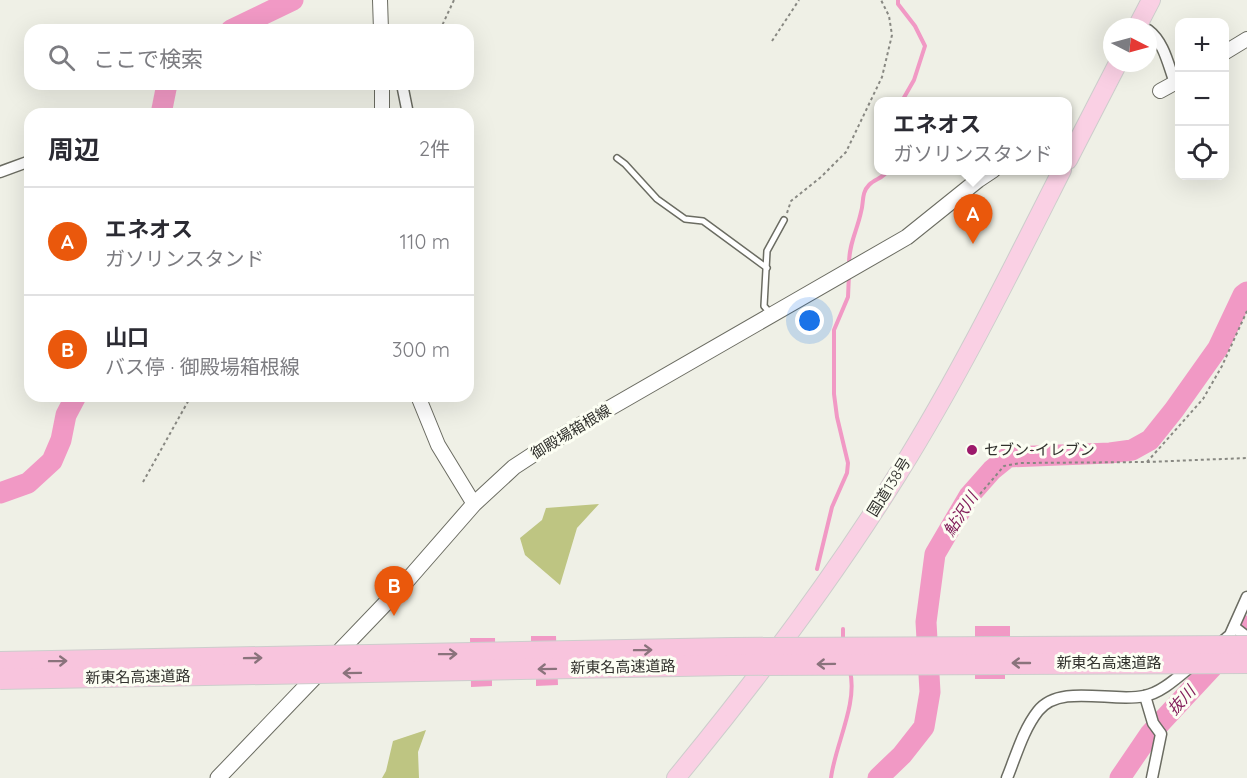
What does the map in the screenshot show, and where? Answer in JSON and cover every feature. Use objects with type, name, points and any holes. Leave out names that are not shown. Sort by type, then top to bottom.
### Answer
[{"type":"highway","points":[[1144,18],[1151,0]]},
{"type":"highway","points":[[1072,152],[1113,72]]},
{"type":"highway","name":"国道138号","points":[[676,778],[729,714],[790,634],[898,474],[972,346],[1060,175]]},
{"type":"highway","name":"新東名高速道路","points":[[0,662],[731,648],[1247,646]]},
{"type":"highway","name":"新東名高速道路","points":[[0,679],[731,665],[1247,663]]},
{"type":"main road","name":"御殿場箱根線","points":[[218,778],[405,583],[474,504],[514,467],[563,435],[907,237],[986,175]]},
{"type":"street","points":[[380,0],[381,24]]},
{"type":"street","points":[[1157,39],[1175,77]]},
{"type":"street","points":[[1229,49],[1247,39]]},
{"type":"street","points":[[1160,91],[1175,82]]},
{"type":"street","points":[[382,90],[382,108]]},
{"type":"street","points":[[403,90],[407,108]]},
{"type":"street","points":[[0,172],[24,162]]},
{"type":"street","points":[[420,402],[438,445],[474,504]]},
{"type":"street","points":[[1007,778],[1024,734],[1039,710],[1052,700],[1065,696],[1145,696],[1179,676],[1230,635],[1247,597]]},
{"type":"street","points":[[1234,627],[1247,637]]},
{"type":"street","points":[[1145,696],[1153,723],[1161,734],[1152,778]]},
{"type":"lane","points":[[617,158],[657,199],[686,219],[703,221],[767,268]]},
{"type":"lane","points":[[773,316],[764,306],[767,251],[784,220]]},
{"type":"path","points":[[443,24],[453,0]]},
{"type":"path","points":[[772,41],[799,0]]},
{"type":"path","points":[[784,220],[791,201],[821,177],[846,152],[882,77],[892,35],[889,16],[881,0]]},
{"type":"path","points":[[1147,462],[1203,399],[1222,366],[1247,310]]},
{"type":"path","points":[[143,482],[188,402]]},
{"type":"path","points":[[980,494],[1004,466],[1020,462],[1147,462],[1247,458]]},
{"type":"green space","points":[[599,504],[577,528],[560,585],[525,555],[520,538],[542,520],[546,508]]},
{"type":"green space","points":[[426,730],[418,752],[419,778],[382,778],[386,771],[393,741]]},
{"type":"shaded area","points":[[975,626],[1010,626],[1010,669],[1005,670],[1005,679],[975,679]]},
{"type":"shaded area","points":[[531,636],[556,636],[558,685],[536,686],[536,676],[531,675]]},
{"type":"shaded area","points":[[470,638],[495,638],[496,676],[492,678],[492,686],[471,687]]},
{"type":"waterway","points":[[243,24],[293,0]]},
{"type":"waterway","points":[[898,0],[898,4],[915,26],[925,46],[914,80],[904,97]]},
{"type":"waterway","points":[[162,108],[166,90]]},
{"type":"waterway","points":[[849,264],[850,250],[865,191],[869,185],[884,175]]},
{"type":"waterway","points":[[817,569],[832,507],[847,473],[848,463],[834,394],[834,330],[848,297],[849,274]]},
{"type":"waterway","name":"鮎沢川","points":[[878,778],[902,755],[924,727],[930,692],[926,622],[935,554],[969,496],[992,470],[1008,457],[1110,453],[1132,450],[1150,440],[1218,348],[1243,295],[1247,292]]},
{"type":"waterway","points":[[0,493],[28,483],[52,461],[61,440],[66,415],[73,402]]},
{"type":"waterway","name":"抜川","points":[[1120,778],[1150,734],[1245,632],[1247,626]]},
{"type":"waterway","points":[[843,629],[843,640]]},
{"type":"waterway","points":[[831,778],[849,711],[852,684],[850,671]]},
{"type":"place","name":"エネオス","points":[[973,244]]},
{"type":"place","name":"セブン-イレブン","points":[[972,450]]},
{"type":"place","name":"山口","points":[[394,616]]}]
